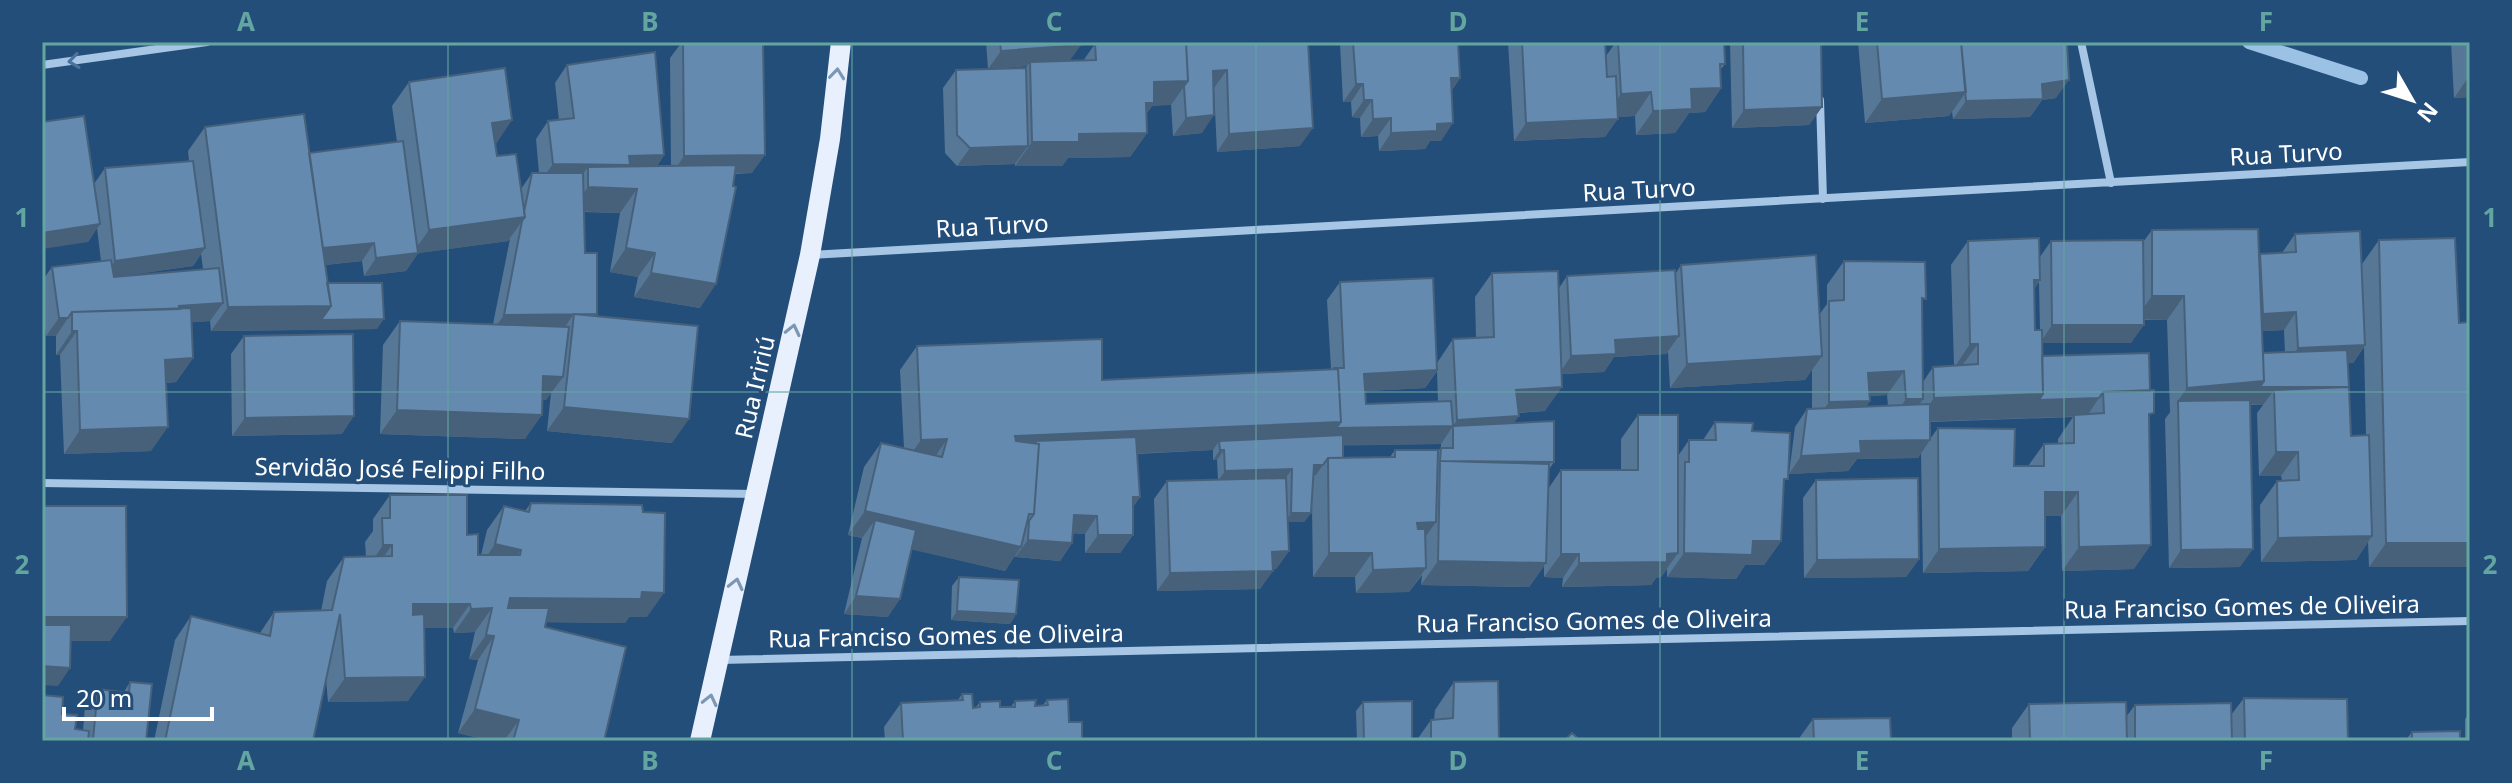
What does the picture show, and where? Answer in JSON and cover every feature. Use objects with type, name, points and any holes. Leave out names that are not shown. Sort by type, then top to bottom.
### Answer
[{"type":"main road","name":"Rua Iririú","points":[[700,741],[810,255],[830,139],[841,42]]},
{"type":"street","points":[[42,65],[207,42]]},
{"type":"street","points":[[2081,42],[2111,183]]},
{"type":"street","points":[[1819,89],[1823,199]]},
{"type":"street","name":"Rua Turvo","points":[[810,255],[2470,162]]},
{"type":"street","name":"Servidão José Felippi Filho","points":[[42,483],[757,494]]},
{"type":"street","name":"Rua Franciso Gomes de Oliveira","points":[[719,660],[2470,621]]},
{"type":"building","points":[[683,42],[763,42],[765,155],[684,156]]},
{"type":"building","points":[[1000,42],[1080,42],[1081,45],[1001,51]]},
{"type":"building","points":[[1186,42],[1188,81],[1154,82],[1154,103],[1146,103],[1147,133],[1079,134],[1079,142],[1032,142],[1030,62],[1096,60],[1095,44]]},
{"type":"building","points":[[1186,42],[1308,42],[1313,128],[1229,134],[1227,70],[1213,71],[1214,115],[1186,118]]},
{"type":"building","points":[[1353,42],[1458,42],[1460,78],[1451,78],[1453,123],[1437,124],[1437,131],[1391,133],[1391,118],[1373,119],[1372,100],[1364,100],[1363,84],[1356,84]]},
{"type":"building","points":[[1522,42],[1605,42],[1607,77],[1616,76],[1618,119],[1526,123]]},
{"type":"building","points":[[1618,42],[1724,42],[1725,64],[1720,64],[1721,88],[1691,89],[1692,109],[1653,111],[1651,92],[1621,94]]},
{"type":"building","points":[[1743,42],[1821,42],[1822,107],[1744,110]]},
{"type":"building","points":[[1877,42],[1961,42],[1966,92],[1882,99]]},
{"type":"building","points":[[1961,42],[2067,42],[2069,80],[2042,84],[2043,99],[1966,101]]},
{"type":"building","points":[[655,52],[664,155],[629,156],[630,165],[553,164],[548,121],[574,118],[567,65]]},
{"type":"building","points":[[505,68],[512,120],[492,123],[497,156],[516,154],[525,217],[429,230],[409,82]]},
{"type":"building","points":[[1026,68],[1028,146],[970,148],[957,135],[956,70]]},
{"type":"building","points":[[304,114],[331,306],[228,307],[205,127]]},
{"type":"building","points":[[84,116],[100,224],[42,233],[42,122]]},
{"type":"building","points":[[403,141],[418,253],[376,258],[374,243],[323,248],[309,153]]},
{"type":"building","points":[[193,161],[205,248],[115,261],[105,168]]},
{"type":"building","points":[[736,165],[733,186],[736,187],[716,284],[651,273],[655,253],[626,248],[637,189],[588,187],[588,167]]},
{"type":"building","points":[[532,173],[583,173],[585,253],[597,253],[597,314],[504,315]]},
{"type":"building","points":[[2258,229],[2264,381],[2187,388],[2184,296],[2152,296],[2152,230]]},
{"type":"building","points":[[2360,231],[2365,345],[2298,348],[2296,312],[2263,314],[2260,254],[2296,252],[2295,234]]},
{"type":"building","points":[[2039,238],[2040,280],[2034,280],[2035,330],[2042,330],[2043,394],[1934,398],[1933,367],[1978,364],[1978,344],[1970,344],[1968,241]]},
{"type":"building","points":[[2455,238],[2459,323],[2470,322],[2470,543],[2386,543],[2379,240]]},
{"type":"building","points":[[2143,240],[2144,325],[2052,325],[2051,241]]},
{"type":"building","points":[[1816,255],[1822,356],[1687,364],[1681,265]]},
{"type":"building","points":[[111,260],[114,277],[219,268],[223,303],[179,306],[180,309],[72,312],[68,318],[59,318],[52,267]]},
{"type":"building","points":[[1844,261],[1925,262],[1926,299],[1922,298],[1923,399],[1906,399],[1904,371],[1868,373],[1870,401],[1829,402],[1829,301],[1844,300]]},
{"type":"building","points":[[1675,270],[1679,336],[1615,340],[1616,354],[1571,356],[1567,276]]},
{"type":"building","points":[[1558,271],[1562,387],[1516,390],[1519,416],[1457,420],[1453,339],[1494,337],[1492,273]]},
{"type":"building","points":[[1433,278],[1437,370],[1364,374],[1366,404],[1451,401],[1453,426],[1336,428],[1341,422],[1338,369],[1334,368],[1344,368],[1340,282]]},
{"type":"building","points":[[327,283],[382,283],[384,319],[321,320],[331,306]]},
{"type":"building","points":[[191,308],[193,358],[165,360],[168,427],[80,430],[77,331],[72,331],[72,312]]},
{"type":"building","points":[[574,314],[698,326],[689,419],[564,407]]},
{"type":"building","points":[[400,321],[569,327],[563,377],[543,376],[542,415],[397,410]]},
{"type":"building","points":[[353,334],[354,416],[245,418],[244,336]]},
{"type":"building","points":[[1102,339],[1102,380],[1338,369],[1341,422],[1015,436],[1016,441],[1039,444],[1034,514],[1029,514],[1021,547],[865,511],[881,443],[942,457],[947,439],[921,440],[917,346]]},
{"type":"building","points":[[2347,350],[2349,387],[2260,387],[2264,381],[2263,353]]},
{"type":"building","points":[[2149,353],[2150,391],[2103,392],[2099,398],[2039,400],[2043,394],[2042,356]]},
{"type":"building","points":[[2349,387],[2351,436],[2369,435],[2372,536],[2278,538],[2277,481],[2299,480],[2298,452],[2276,452],[2274,390]]},
{"type":"building","points":[[2154,390],[2154,413],[2149,414],[2151,545],[2079,547],[2078,492],[2045,492],[2045,547],[1939,549],[1938,428],[2015,429],[2014,466],[2044,466],[2044,444],[2074,443],[2074,415],[2104,413],[2103,392]]},
{"type":"building","points":[[2250,400],[2253,549],[2181,550],[2178,401]]},
{"type":"building","points":[[1930,404],[1930,440],[1860,441],[1861,453],[1801,456],[1807,409]]},
{"type":"building","points":[[1638,415],[1678,415],[1678,553],[1667,554],[1667,562],[1579,563],[1579,554],[1561,554],[1561,470],[1638,470]]},
{"type":"building","points":[[1554,421],[1554,462],[1440,461],[1441,448],[1453,448],[1453,426]]},
{"type":"building","points":[[1715,422],[1753,423],[1752,431],[1790,433],[1781,541],[1753,541],[1752,555],[1684,553],[1685,462],[1689,462],[1689,440],[1716,440]]},
{"type":"building","points":[[1343,435],[1343,458],[1328,458],[1323,465],[1314,465],[1311,513],[1291,513],[1292,469],[1225,471],[1224,450],[1220,450],[1219,441]]},
{"type":"building","points":[[1136,437],[1140,497],[1133,497],[1133,535],[1098,535],[1097,516],[1074,515],[1072,543],[1028,540],[1029,521],[1034,514],[1039,444],[1036,441]]},
{"type":"building","points":[[1395,450],[1438,450],[1436,522],[1417,523],[1418,529],[1425,529],[1426,568],[1373,570],[1372,553],[1329,553],[1328,458],[1395,457]]},
{"type":"building","points":[[1440,461],[1549,464],[1546,563],[1438,561]]},
{"type":"building","points":[[1286,478],[1289,551],[1272,552],[1273,571],[1170,573],[1167,481]]},
{"type":"building","points":[[1918,478],[1919,559],[1817,560],[1816,480]]},
{"type":"building","points":[[390,495],[467,495],[467,535],[478,534],[478,555],[520,555],[521,550],[495,544],[504,506],[529,512],[531,503],[642,505],[643,512],[665,513],[664,593],[642,592],[641,599],[510,598],[508,608],[549,608],[545,627],[626,647],[604,741],[513,741],[519,720],[475,709],[494,636],[486,635],[492,608],[471,609],[470,604],[413,604],[413,615],[424,614],[425,677],[345,678],[340,614],[313,741],[165,741],[191,616],[270,636],[274,612],[332,610],[344,557],[392,556],[392,545],[383,545],[382,518],[390,518]]},
{"type":"building","points":[[42,506],[126,506],[127,617],[42,617]]},
{"type":"building","points":[[875,520],[916,530],[900,599],[856,596]]},
{"type":"building","points":[[959,577],[1019,580],[1016,614],[957,611]]},
{"type":"building","points":[[42,625],[71,625],[70,668],[42,666]]},
{"type":"building","points":[[1498,681],[1499,741],[1431,741],[1431,720],[1453,718],[1454,682]]},
{"type":"building","points":[[130,682],[152,684],[146,741],[93,739],[98,689],[129,693]]},
{"type":"building","points":[[962,694],[972,694],[973,708],[980,707],[980,702],[1000,701],[1000,707],[1015,707],[1015,701],[1036,700],[1035,706],[1048,705],[1047,700],[1068,699],[1069,722],[1082,722],[1082,741],[903,741],[901,703],[963,700]]},
{"type":"building","points":[[42,695],[63,697],[62,714],[77,715],[75,729],[89,731],[88,741],[42,741]]},
{"type":"building","points":[[2244,698],[2347,699],[2348,741],[2245,741]]},
{"type":"building","points":[[1412,701],[1412,741],[1364,741],[1363,702]]},
{"type":"building","points":[[2126,702],[2127,741],[2030,741],[2029,704]]},
{"type":"building","points":[[2231,703],[2232,741],[2135,741],[2135,705]]},
{"type":"building","points":[[1890,718],[1891,741],[1814,741],[1813,719]]},
{"type":"building","points":[[2460,731],[2460,741],[2412,741],[2412,732]]},
{"type":"building","points":[[1572,733],[1581,741],[1564,741]]},
{"type":"waterway","points":[[2249,42],[2361,78]]}]
